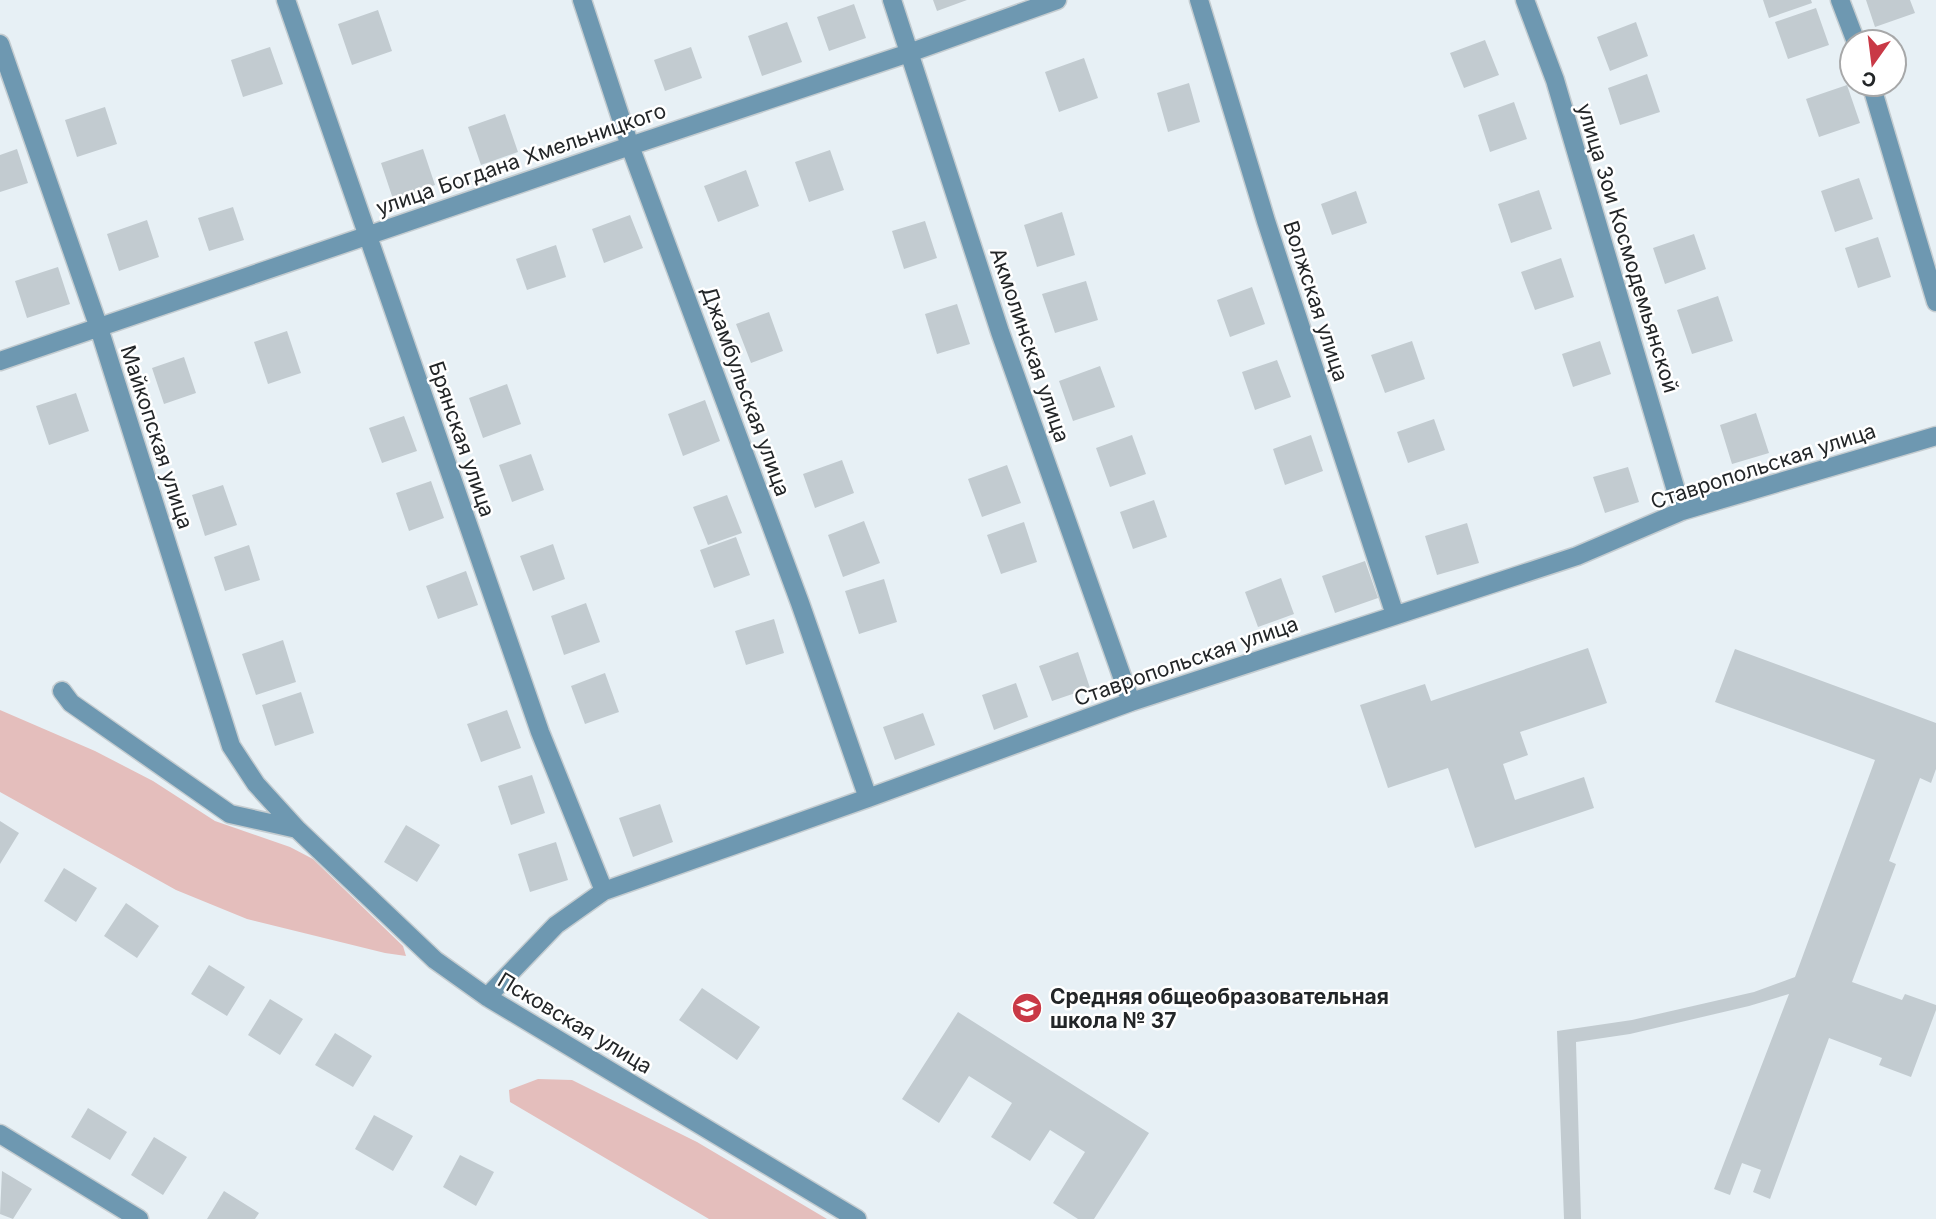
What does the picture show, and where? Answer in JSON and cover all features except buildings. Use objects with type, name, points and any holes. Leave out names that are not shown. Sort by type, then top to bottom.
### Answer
[{"type":"street","name":"Брянская улица","points":[[286,0],[540,732],[604,891]]},
{"type":"street","name":"Джамбульская улица","points":[[582,0],[630,146],[800,603],[868,798]]},
{"type":"street","name":"Акмолинская улица","points":[[892,0],[1000,332],[1130,702]]},
{"type":"street","name":"улица Богдана Хмельницкого","points":[[0,361],[909,53],[1057,0]]},
{"type":"street","name":"Волжская улица","points":[[1199,0],[1266,221],[1395,615]]},
{"type":"street","name":"улица Зои Космодемьянской","points":[[1525,0],[1555,80],[1682,511]]},
{"type":"street","points":[[1840,0],[1851,28]]},
{"type":"street","name":"Майкопская улица","points":[[0,44],[99,328],[231,746],[256,784],[297,829]]},
{"type":"street","points":[[1875,98],[1936,302]]},
{"type":"street","name":"Ставропольская улица","points":[[487,997],[556,925],[604,891],[1130,702],[1577,556],[1682,511],[1936,436]]},
{"type":"street","points":[[62,691],[71,703],[230,814],[297,829]]},
{"type":"street","name":"Псковская улица","points":[[297,829],[435,960],[487,997],[857,1219]]},
{"type":"street","points":[[0,1134],[139,1219]]},
{"type":"shaded area","points":[[0,710],[95,751],[153,781],[215,821],[290,847],[313,859],[403,946],[406,956],[247,919],[176,890],[0,792]]},
{"type":"shaded area","points":[[538,1079],[572,1080],[697,1142],[827,1219],[709,1219],[510,1102],[509,1090]]},
{"type":"place","name":"Средняя общеобразовательная школа № 37","points":[[1027,1008]]}]
